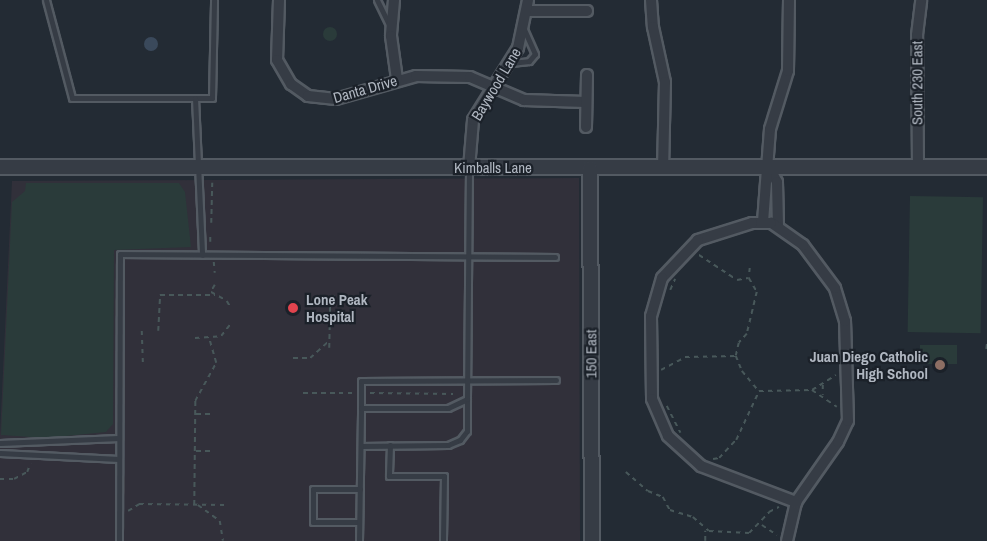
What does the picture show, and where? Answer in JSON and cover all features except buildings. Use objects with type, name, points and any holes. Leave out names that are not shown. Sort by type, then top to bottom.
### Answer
[{"type":"street","name":"Danta Drive","points":[[279,0],[277,60],[296,89],[315,98],[336,99],[398,79],[470,77],[495,85],[524,100],[586,102]]},
{"type":"street","points":[[394,0],[390,27],[398,79]]},
{"type":"street","points":[[651,0],[653,27],[665,82],[663,168]]},
{"type":"street","points":[[770,224],[763,183],[770,167],[770,129],[788,71],[789,0]]},
{"type":"street","name":"South 230 East","points":[[918,167],[917,35],[921,0]]},
{"type":"street","points":[[528,5],[586,11]]},
{"type":"street","name":"Baywood Lane","points":[[469,168],[471,125],[509,63],[524,28],[528,5]]},
{"type":"street","points":[[586,127],[587,75]]},
{"type":"street","name":"Kimballs Lane","points":[[0,167],[987,167]]},
{"type":"street","points":[[770,167],[777,182],[770,224]]},
{"type":"street","name":"150 East","points":[[590,168],[592,541]]},
{"type":"street","points":[[783,538],[796,502],[838,442],[848,421],[845,321],[831,280],[803,245],[770,224],[698,240],[662,278],[651,316],[651,390],[663,427],[692,459],[726,478],[796,502]]},
{"type":"lane","points":[[46,0],[72,98],[212,98],[214,0]]},
{"type":"lane","points":[[377,0],[390,27]]},
{"type":"lane","points":[[509,63],[525,62],[534,57],[535,47],[524,28]]},
{"type":"lane","points":[[195,98],[196,168],[202,255]]},
{"type":"lane","points":[[361,446],[448,445],[460,440],[467,431],[469,168]]},
{"type":"lane","points":[[119,541],[120,254],[555,257]]},
{"type":"lane","points":[[359,541],[361,381],[556,380]]},
{"type":"lane","points":[[361,408],[448,408],[467,399]]},
{"type":"lane","points":[[0,443],[119,438]]},
{"type":"lane","points":[[390,445],[389,476],[444,476],[443,541]]},
{"type":"lane","points":[[0,453],[119,459]]},
{"type":"lane","points":[[359,522],[313,522],[313,489],[360,489]]},
{"type":"path","points":[[211,223],[212,183]]},
{"type":"path","points":[[210,234],[210,246]]},
{"type":"path","points":[[697,255],[737,280],[749,278]]},
{"type":"path","points":[[213,260],[215,273]]},
{"type":"path","points":[[750,268],[749,278],[757,292],[747,334],[739,343],[736,356],[742,371],[759,391]]},
{"type":"path","points":[[667,296],[680,275]]},
{"type":"path","points":[[215,285],[211,292],[227,301],[231,308]]},
{"type":"path","points":[[158,331],[160,295],[215,295]]},
{"type":"path","points":[[329,348],[330,296],[350,296]]},
{"type":"path","points":[[195,338],[221,336],[231,322]]},
{"type":"path","points":[[142,331],[143,365]]},
{"type":"path","points":[[196,505],[195,414],[197,394],[216,363],[209,338]]},
{"type":"path","points":[[293,358],[310,358],[329,341]]},
{"type":"path","points":[[986,349],[987,342]]},
{"type":"path","points":[[657,376],[685,357],[736,356]]},
{"type":"path","points":[[759,391],[812,390],[838,372]]},
{"type":"path","points":[[823,384],[823,396]]},
{"type":"path","points":[[812,390],[823,396],[841,412]]},
{"type":"path","points":[[705,459],[719,458],[736,440],[759,391]]},
{"type":"path","points":[[303,393],[453,394]]},
{"type":"path","points":[[661,401],[684,437]]},
{"type":"path","points":[[195,414],[210,414]]},
{"type":"path","points":[[195,450],[210,450]]},
{"type":"path","points":[[0,479],[14,479],[27,471],[32,458]]},
{"type":"path","points":[[626,472],[652,493],[658,492],[670,510],[693,517],[706,530],[744,535],[761,525],[769,512],[779,507]]},
{"type":"path","points":[[124,513],[139,504],[225,505]]},
{"type":"path","points":[[196,505],[220,521],[223,541]]},
{"type":"path","points":[[761,525],[783,538]]},
{"type":"path","points":[[705,541],[706,530]]},
{"type":"shaded area","points":[[327,27],[333,27],[337,34],[333,41],[327,41],[323,37],[323,31]]},
{"type":"shaded area","name":"Lone Peak Hospital","points":[[579,178],[580,541],[0,541],[0,435],[12,181]]},
{"type":"shaded area","points":[[26,183],[179,183],[185,192],[191,247],[114,250],[113,424],[106,432],[46,438],[1,435],[12,202],[25,191]]},
{"type":"shaded area","points":[[910,196],[983,197],[981,333],[908,332]]},
{"type":"shaded area","points":[[920,345],[957,345],[957,364],[920,364]]},
{"type":"water","points":[[151,37],[156,39],[158,44],[156,49],[151,51],[146,49],[144,44],[146,39]]},
{"type":"place","name":"Lone Peak Hospital","points":[[293,308]]},
{"type":"place","name":"Juan Diego Catholic High School","points":[[940,365]]}]
